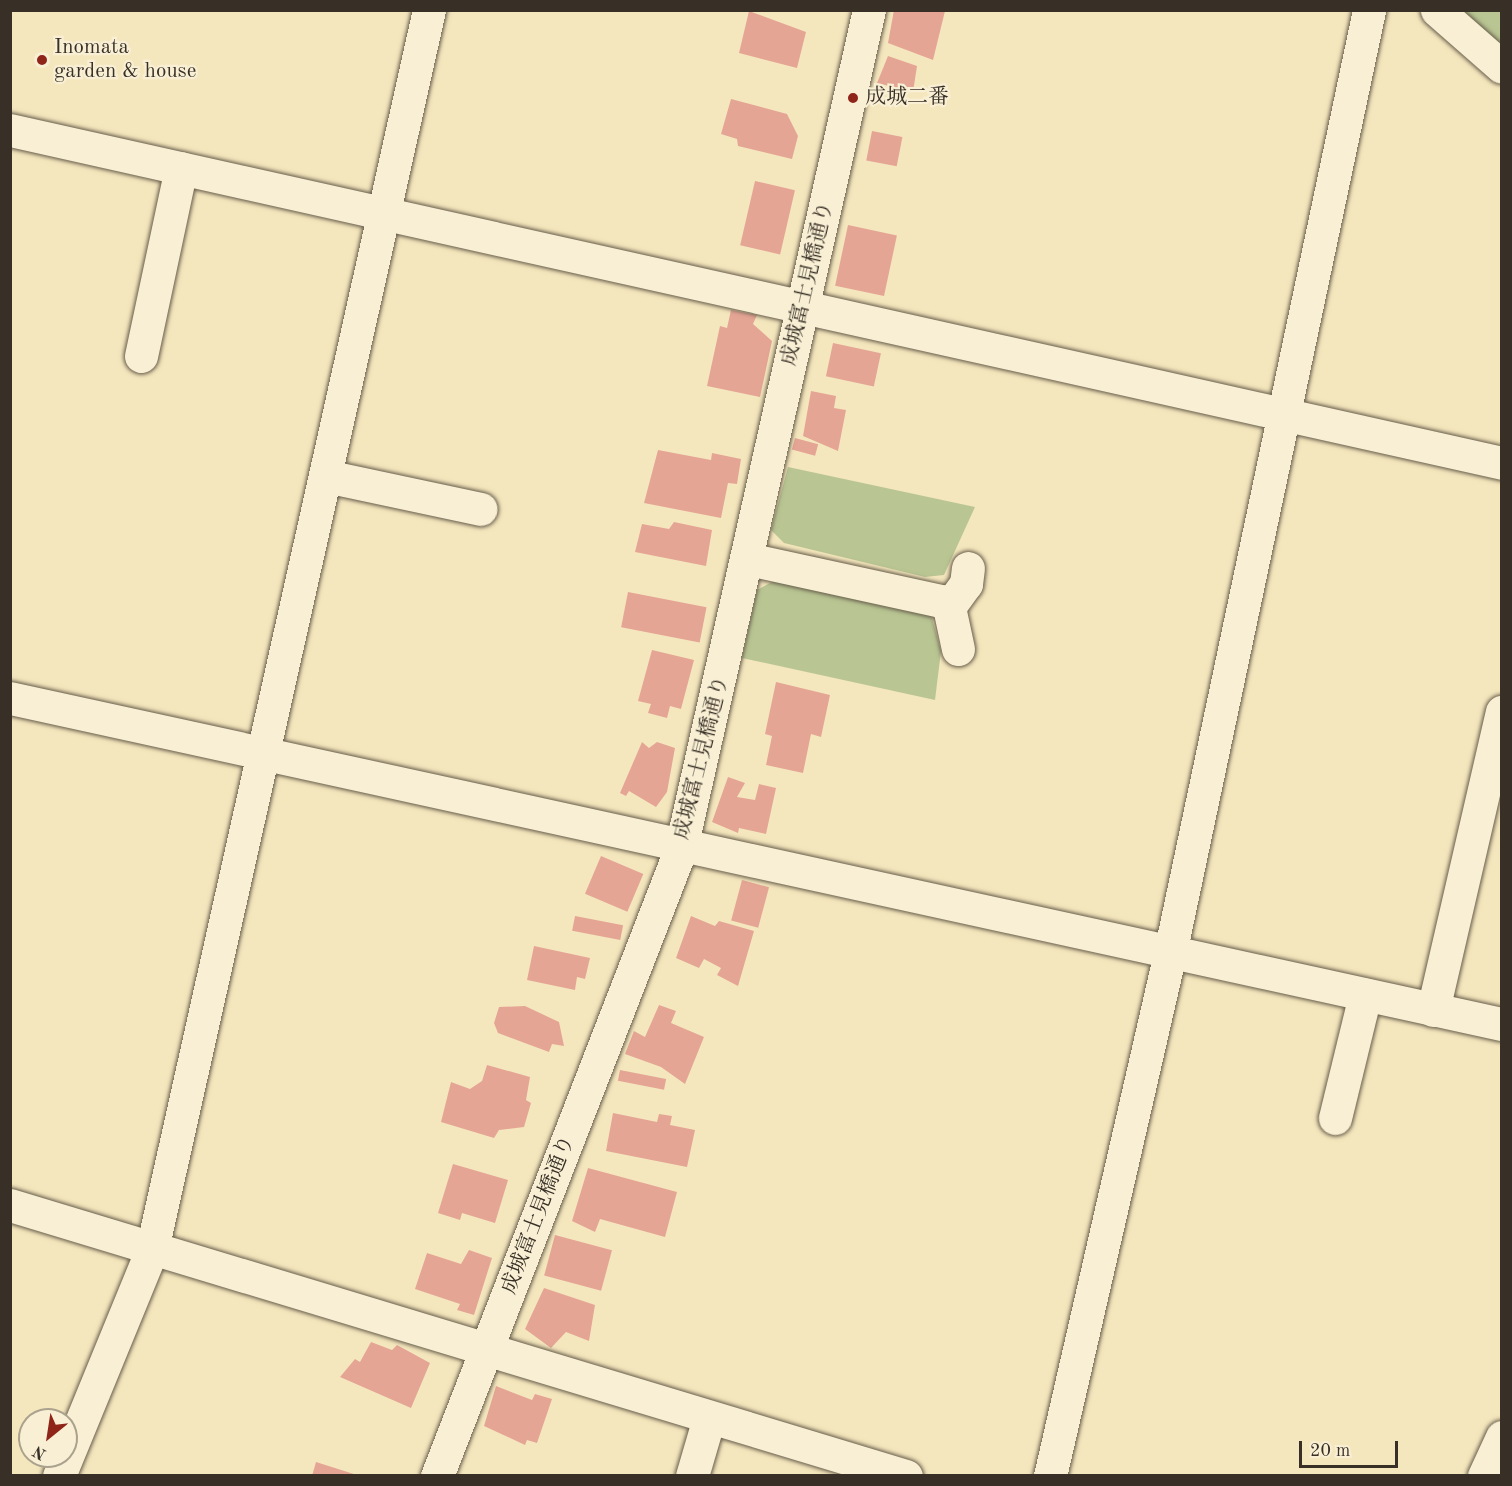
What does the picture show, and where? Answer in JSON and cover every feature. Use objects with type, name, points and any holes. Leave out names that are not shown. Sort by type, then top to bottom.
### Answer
[{"type":"street","points":[[59,1476],[152,1249],[429,10]]},
{"type":"street","name":"成城富士見橋通り","points":[[437,1476],[681,848],[748,559],[869,10]]},
{"type":"street","points":[[1050,1476],[1170,953],[1369,10]]},
{"type":"street","points":[[1437,10],[1502,67]]},
{"type":"street","points":[[10,130],[1502,464]]},
{"type":"street","points":[[141,356],[182,168]]},
{"type":"street","points":[[326,476],[481,509]]},
{"type":"street","points":[[748,559],[949,607]]},
{"type":"street","points":[[958,649],[949,607],[966,584],[968,568]]},
{"type":"street","points":[[10,698],[681,848],[1502,1024]]},
{"type":"street","points":[[1433,1010],[1502,712]]},
{"type":"street","points":[[1335,1118],[1365,995]]},
{"type":"street","points":[[10,1205],[906,1476]]},
{"type":"street","points":[[692,1476],[709,1418]]},
{"type":"street","points":[[1484,1476],[1502,1437]]},
{"type":"green space","points":[[1450,11],[1501,11],[1501,59]]},
{"type":"green space","points":[[788,467],[975,507],[944,575],[925,577],[784,543],[771,530]]},
{"type":"green space","points":[[774,581],[931,615],[941,651],[935,700],[742,658],[757,590]]},
{"type":"building","points":[[894,10],[945,11],[933,60],[888,43]]},
{"type":"building","points":[[749,11],[806,32],[797,68],[739,53]]},
{"type":"building","points":[[888,56],[917,66],[913,92],[877,83]]},
{"type":"building","points":[[731,99],[787,114],[798,136],[792,159],[738,146],[737,139],[721,134]]},
{"type":"building","points":[[872,131],[902,137],[897,166],[866,160]]},
{"type":"building","points":[[755,181],[795,190],[780,255],[740,245]]},
{"type":"building","points":[[848,225],[897,235],[884,296],[835,286]]},
{"type":"building","points":[[731,310],[757,315],[753,324],[772,341],[760,397],[707,386],[720,326],[727,328]]},
{"type":"building","points":[[833,343],[881,353],[874,386],[826,376]]},
{"type":"building","points":[[811,391],[836,396],[834,408],[846,410],[838,451],[803,436]]},
{"type":"building","points":[[795,438],[818,444],[815,456],[792,450]]},
{"type":"building","points":[[658,450],[711,460],[712,453],[741,459],[737,484],[728,483],[721,518],[644,503]]},
{"type":"building","points":[[674,522],[712,530],[706,566],[635,552],[642,524],[669,529]]},
{"type":"building","points":[[628,592],[707,607],[700,643],[621,627]]},
{"type":"building","points":[[652,650],[694,660],[681,709],[670,706],[667,718],[648,713],[651,704],[638,701]]},
{"type":"building","points":[[776,682],[830,695],[821,737],[811,734],[803,773],[766,765],[772,736],[765,734]]},
{"type":"building","points":[[642,742],[649,748],[657,742],[675,748],[667,792],[656,807],[629,791],[626,796],[620,793]]},
{"type":"building","points":[[728,777],[745,783],[737,797],[755,800],[759,784],[776,788],[766,834],[739,828],[738,833],[712,822]]},
{"type":"building","points":[[601,856],[643,874],[627,912],[585,894]]},
{"type":"building","points":[[742,880],[769,887],[758,928],[731,921]]},
{"type":"building","points":[[575,916],[623,925],[620,940],[572,931]]},
{"type":"building","points":[[691,916],[715,926],[719,921],[754,931],[738,986],[717,975],[721,968],[704,959],[699,968],[676,958]]},
{"type":"building","points":[[534,946],[590,958],[585,979],[577,977],[575,990],[527,980]]},
{"type":"building","points":[[659,1005],[676,1011],[671,1023],[704,1037],[685,1084],[661,1067],[625,1054],[634,1031],[645,1037]]},
{"type":"building","points":[[525,1006],[559,1022],[564,1046],[552,1044],[549,1052],[498,1033],[494,1023],[499,1007]]},
{"type":"building","points":[[487,1065],[530,1077],[526,1100],[531,1103],[524,1127],[499,1130],[494,1138],[441,1122],[451,1082],[470,1089],[482,1081]]},
{"type":"building","points":[[620,1070],[666,1079],[664,1090],[618,1081]]},
{"type":"building","points":[[613,1113],[657,1122],[659,1114],[672,1116],[670,1125],[695,1130],[687,1167],[606,1151]]},
{"type":"building","points":[[453,1164],[508,1180],[495,1223],[462,1213],[460,1220],[438,1213]]},
{"type":"building","points":[[588,1168],[677,1192],[665,1237],[600,1219],[595,1232],[572,1221]]},
{"type":"building","points":[[555,1235],[612,1250],[601,1291],[544,1276]]},
{"type":"building","points":[[469,1250],[492,1258],[474,1315],[457,1310],[460,1304],[415,1289],[427,1253],[461,1264]]},
{"type":"building","points":[[544,1288],[595,1305],[589,1341],[566,1332],[551,1348],[525,1329]]},
{"type":"building","points":[[371,1342],[392,1350],[397,1345],[430,1363],[411,1408],[340,1377],[355,1359],[360,1362]]},
{"type":"building","points":[[496,1386],[532,1400],[535,1394],[552,1399],[537,1443],[527,1440],[525,1445],[484,1426]]},
{"type":"building","points":[[316,1462],[357,1475],[357,1476],[312,1476]]},
{"type":"place","name":"Inomata garden & house","points":[[42,60]]},
{"type":"place","name":"成城二番","points":[[853,98]]}]
